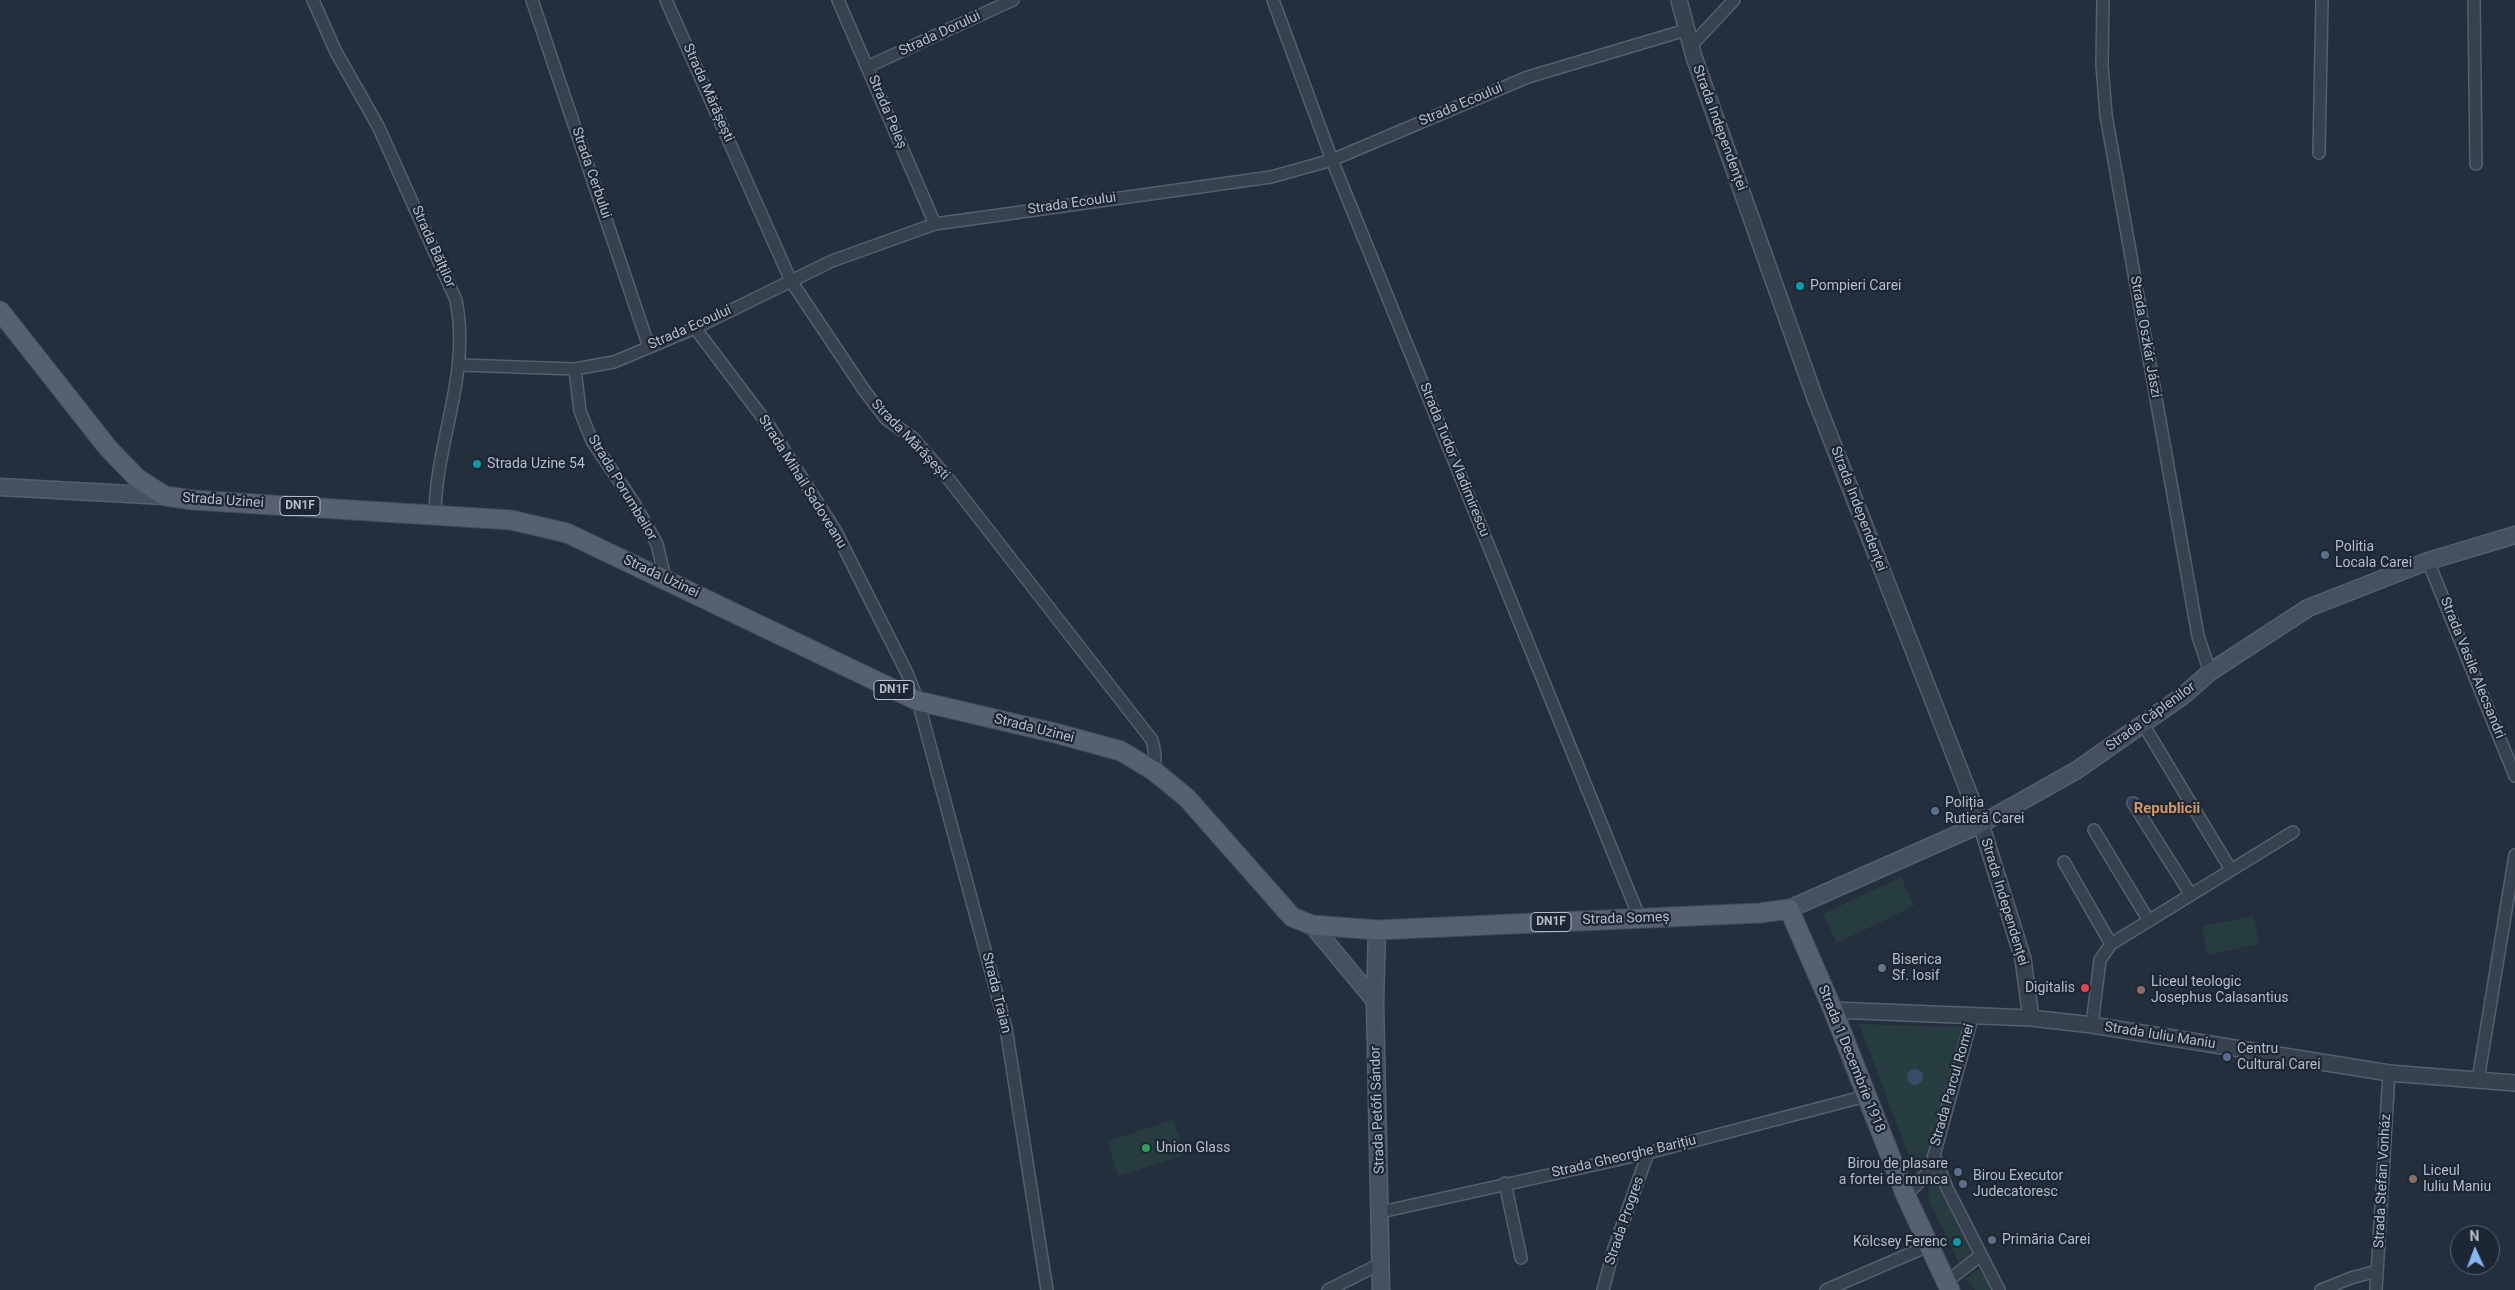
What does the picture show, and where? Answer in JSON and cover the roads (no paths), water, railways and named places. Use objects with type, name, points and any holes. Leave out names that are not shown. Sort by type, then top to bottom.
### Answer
[{"type":"main road","name":"Strada Uzinei","points":[[0,311],[108,448],[137,478],[165,496],[193,500],[511,520],[567,533],[918,701],[1121,751],[1154,771],[1187,798],[1292,917],[1312,925]]},
{"type":"main road","points":[[0,487],[165,496]]},
{"type":"main road","name":"Strada Căplenilor","points":[[1789,909],[1981,824],[2077,770],[2184,694],[2210,672],[2278,625],[2308,608],[2428,561],[2515,535]]},
{"type":"main road","name":"Strada Someș","points":[[1312,925],[1377,930],[1760,913],[1789,909]]},
{"type":"main road","name":"Strada 1 Decembrie 1918","points":[[1789,909],[1833,1010],[1906,1196],[1948,1286]]},
{"type":"main road","points":[[1312,925],[1375,1001]]},
{"type":"main road","name":"Strada Petőfi Sándor","points":[[1377,930],[1375,1001],[1381,1212],[1381,1290]]},
{"type":"street","name":"Strada Bălților","points":[[315,0],[336,52],[378,126],[456,300],[461,325],[460,366],[435,485],[435,514]]},
{"type":"street","name":"Strada Cerbului","points":[[532,0],[650,347]]},
{"type":"street","name":"Strada Mărășești","points":[[666,0],[791,281],[864,390],[886,419],[913,438],[947,477],[1152,740],[1155,754],[1154,771]]},
{"type":"street","name":"Strada Peleș","points":[[838,0],[935,224]]},
{"type":"street","name":"Strada Dorului","points":[[867,67],[1014,0]]},
{"type":"street","name":"Strada Tudor Vladimirescu","points":[[1273,0],[1332,160],[1640,919]]},
{"type":"street","name":"Strada Independenței","points":[[1679,0],[1691,46],[1816,398],[1981,824],[2023,960],[2031,1018]]},
{"type":"street","points":[[1691,46],[1734,0]]},
{"type":"street","name":"Strada Oszkár Jászi","points":[[2103,0],[2102,65],[2106,116],[2198,636],[2210,672]]},
{"type":"street","points":[[2319,153],[2322,0]]},
{"type":"street","points":[[2474,0],[2476,164]]},
{"type":"street","name":"Strada Ecoului","points":[[460,366],[575,369],[614,362],[695,328],[832,261],[935,224],[1271,177],[1332,160],[1528,77],[1686,30]]},
{"type":"street","name":"Strada Mihail Sadoveanu","points":[[695,328],[769,426],[836,530],[907,673],[918,701]]},
{"type":"street","name":"Strada Porumbeilor","points":[[575,369],[580,411],[592,441],[634,502],[657,544],[664,578]]},
{"type":"street","name":"Strada Vasile Alecsandri","points":[[2428,561],[2515,776]]},
{"type":"street","name":"Strada Traian","points":[[918,701],[1006,1028],[1047,1290]]},
{"type":"street","points":[[2143,724],[2231,870]]},
{"type":"street","points":[[2133,804],[2191,895]]},
{"type":"street","points":[[2094,830],[2148,921]]},
{"type":"street","points":[[2092,1025],[2100,960],[2111,944],[2293,832]]},
{"type":"street","points":[[2478,1080],[2515,855]]},
{"type":"street","points":[[2064,862],[2111,944]]},
{"type":"street","name":"Strada Iuliu Maniu","points":[[1833,1010],[2031,1018],[2092,1025],[2389,1073],[2515,1084]]},
{"type":"street","name":"Strada Parcul Romei","points":[[1906,1196],[1927,1175],[1973,1016]]},
{"type":"street","name":"Strada Stefan Vonház","points":[[2376,1290],[2389,1073]]},
{"type":"street","name":"Strada Gheorghe Barițiu","points":[[1381,1212],[1648,1153],[1866,1096]]},
{"type":"street","name":"Strada Progres","points":[[1603,1290],[1614,1248],[1648,1153]]},
{"type":"street","name":"Strada Parcul Romei","points":[[1934,1155],[1947,1188],[2000,1290]]},
{"type":"street","points":[[1506,1183],[1521,1258]]},
{"type":"street","points":[[1826,1290],[1928,1246]]},
{"type":"street","points":[[1948,1286],[1981,1256]]},
{"type":"street","points":[[1328,1290],[1380,1264]]},
{"type":"street","points":[[2321,1290],[2377,1271]]},
{"type":"water","points":[[1915,1069],[1923,1077],[1915,1085],[1907,1077]]},
{"type":"place","name":"Pompieri Carei","points":[[1800,286]]},
{"type":"place","name":"Strada Uzine 54","points":[[477,464]]},
{"type":"place","name":"Politia Locala Carei","points":[[2325,555]]},
{"type":"place","name":"Poliția Rutieră Carei","points":[[1935,811]]},
{"type":"place","name":"Biserica Sf. Iosif","points":[[1882,968]]},
{"type":"place","name":"Digitalis","points":[[2085,988]]},
{"type":"place","name":"Liceul teologic Josephus Calasantius","points":[[2141,990]]},
{"type":"place","name":"Centru Cultural Carei","points":[[2227,1057]]},
{"type":"place","name":"Union Glass","points":[[1146,1148]]},
{"type":"place","name":"Birou de plasare a fortei de munca","points":[[1958,1172]]},
{"type":"place","name":"Liceul Iuliu Maniu","points":[[2413,1179]]},
{"type":"place","name":"Birou Executor Judecatoresc","points":[[1963,1184]]},
{"type":"place","name":"Primăria Carei","points":[[1992,1240]]},
{"type":"place","name":"Kölcsey Ferenc","points":[[1957,1242]]},
{"type":"district","name":"Republicii","points":[[2167,809]]}]
